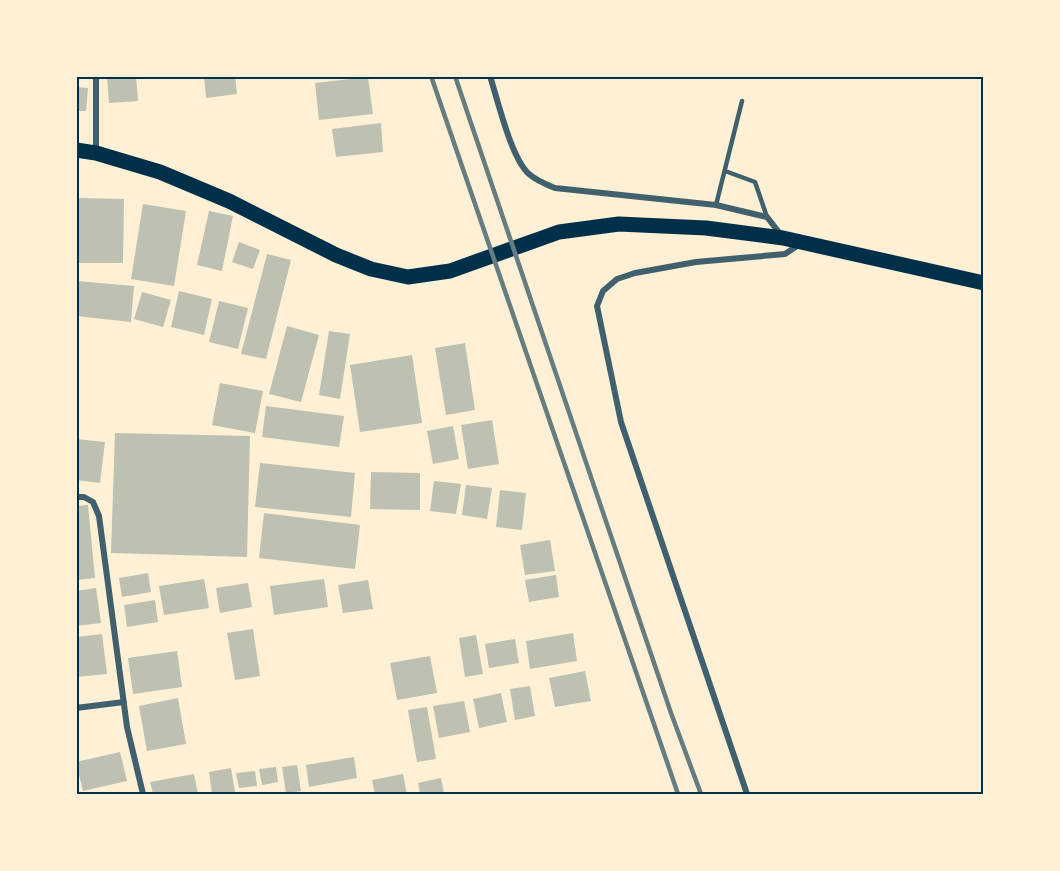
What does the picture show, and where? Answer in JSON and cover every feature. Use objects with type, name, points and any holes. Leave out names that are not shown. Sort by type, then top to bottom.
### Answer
[{"type":"main road","points":[[76,150],[96,153],[160,171],[209,192],[336,255],[371,269],[408,277],[450,271],[559,232],[619,224],[706,228],[783,238],[984,283]]},
{"type":"street","points":[[96,76],[96,153]]},
{"type":"street","points":[[490,76],[514,149],[527,173],[540,182],[555,188],[716,205],[767,218],[783,238]]},
{"type":"street","points":[[747,795],[621,422],[597,306],[603,291],[617,279],[635,273],[696,262],[785,254],[803,242]]},
{"type":"street","points":[[76,496],[93,502],[99,516],[127,727],[143,795]]},
{"type":"street","points":[[76,708],[124,702]]},
{"type":"lane","points":[[716,205],[742,101]]},
{"type":"lane","points":[[725,171],[755,182],[767,218]]},
{"type":"building","points":[[107,76],[136,76],[138,101],[109,103]]},
{"type":"building","points":[[204,76],[235,76],[237,94],[206,98]]},
{"type":"building","points":[[368,77],[373,114],[319,120],[315,83]]},
{"type":"building","points":[[76,87],[88,88],[86,111],[76,111]]},
{"type":"building","points":[[381,123],[383,152],[336,157],[332,129]]},
{"type":"building","points":[[79,198],[124,199],[123,263],[78,263]]},
{"type":"building","points":[[143,204],[186,211],[174,286],[131,279]]},
{"type":"building","points":[[209,211],[233,216],[222,271],[197,265]]},
{"type":"building","points":[[239,242],[260,250],[253,269],[232,262]]},
{"type":"building","points":[[267,254],[291,260],[266,359],[241,354]]},
{"type":"building","points":[[77,281],[134,286],[131,322],[76,316]]},
{"type":"building","points":[[179,291],[212,299],[204,335],[171,327]]},
{"type":"building","points":[[142,292],[171,300],[163,327],[134,319]]},
{"type":"building","points":[[219,301],[248,308],[238,349],[209,342]]},
{"type":"building","points":[[287,326],[319,335],[301,402],[269,394]]},
{"type":"building","points":[[329,331],[350,334],[340,399],[319,395]]},
{"type":"building","points":[[465,343],[475,410],[446,415],[435,348]]},
{"type":"building","points":[[412,355],[422,423],[360,432],[350,365]]},
{"type":"building","points":[[220,383],[263,391],[255,433],[212,425]]},
{"type":"building","points":[[266,406],[344,416],[339,447],[262,437]]},
{"type":"building","points":[[492,420],[499,464],[468,469],[461,425]]},
{"type":"building","points":[[453,426],[459,459],[433,464],[427,431]]},
{"type":"building","points":[[115,433],[250,436],[247,557],[111,553]]},
{"type":"building","points":[[76,439],[105,442],[100,483],[76,480]]},
{"type":"building","points":[[260,463],[355,473],[351,517],[255,507]]},
{"type":"building","points":[[371,472],[420,473],[420,510],[370,509]]},
{"type":"building","points":[[434,481],[461,484],[456,514],[430,511]]},
{"type":"building","points":[[466,485],[492,488],[487,519],[462,515]]},
{"type":"building","points":[[500,490],[526,493],[522,530],[496,527]]},
{"type":"building","points":[[88,505],[95,578],[76,580],[76,506]]},
{"type":"building","points":[[264,513],[360,525],[355,569],[259,558]]},
{"type":"building","points":[[550,540],[555,571],[525,575],[520,545]]},
{"type":"building","points":[[148,573],[151,592],[122,597],[119,578]]},
{"type":"building","points":[[556,575],[559,597],[529,602],[525,580]]},
{"type":"building","points":[[204,579],[209,608],[164,615],[159,586]]},
{"type":"building","points":[[324,579],[328,607],[274,615],[270,586]]},
{"type":"building","points":[[368,580],[373,609],[343,613],[338,585]]},
{"type":"building","points":[[248,583],[252,607],[220,613],[216,588]]},
{"type":"building","points":[[96,588],[101,623],[76,626],[76,591]]},
{"type":"building","points":[[155,600],[158,622],[127,627],[124,605]]},
{"type":"building","points":[[253,629],[260,676],[235,680],[227,633]]},
{"type":"building","points":[[573,633],[577,661],[530,669],[526,641]]},
{"type":"building","points":[[102,634],[107,674],[76,677],[76,637]]},
{"type":"building","points":[[476,635],[483,674],[465,677],[459,638]]},
{"type":"building","points":[[515,639],[519,663],[489,668],[485,644]]},
{"type":"building","points":[[177,651],[182,687],[133,694],[128,658]]},
{"type":"building","points":[[430,656],[437,693],[397,700],[390,663]]},
{"type":"building","points":[[585,671],[591,701],[555,707],[549,678]]},
{"type":"building","points":[[530,686],[535,716],[515,720],[510,689]]},
{"type":"building","points":[[501,693],[507,722],[479,728],[473,699]]},
{"type":"building","points":[[178,698],[186,744],[147,751],[139,706]]},
{"type":"building","points":[[464,701],[470,732],[439,738],[433,706]]},
{"type":"building","points":[[427,707],[436,759],[417,762],[408,710]]},
{"type":"building","points":[[120,752],[127,781],[83,791],[76,762]]},
{"type":"building","points":[[354,757],[357,778],[309,787],[306,765]]},
{"type":"building","points":[[297,765],[301,791],[286,793],[282,767]]},
{"type":"building","points":[[276,767],[278,782],[262,785],[259,769]]},
{"type":"building","points":[[231,768],[235,792],[212,794],[209,772]]},
{"type":"building","points":[[255,771],[257,786],[239,788],[236,773]]},
{"type":"building","points":[[194,774],[198,794],[153,794],[150,782]]},
{"type":"building","points":[[403,774],[407,794],[375,794],[372,780]]},
{"type":"building","points":[[441,778],[444,794],[420,794],[418,783]]},
{"type":"railway","points":[[431,76],[678,794]]},
{"type":"railway","points":[[455,76],[671,713],[701,794]]}]
